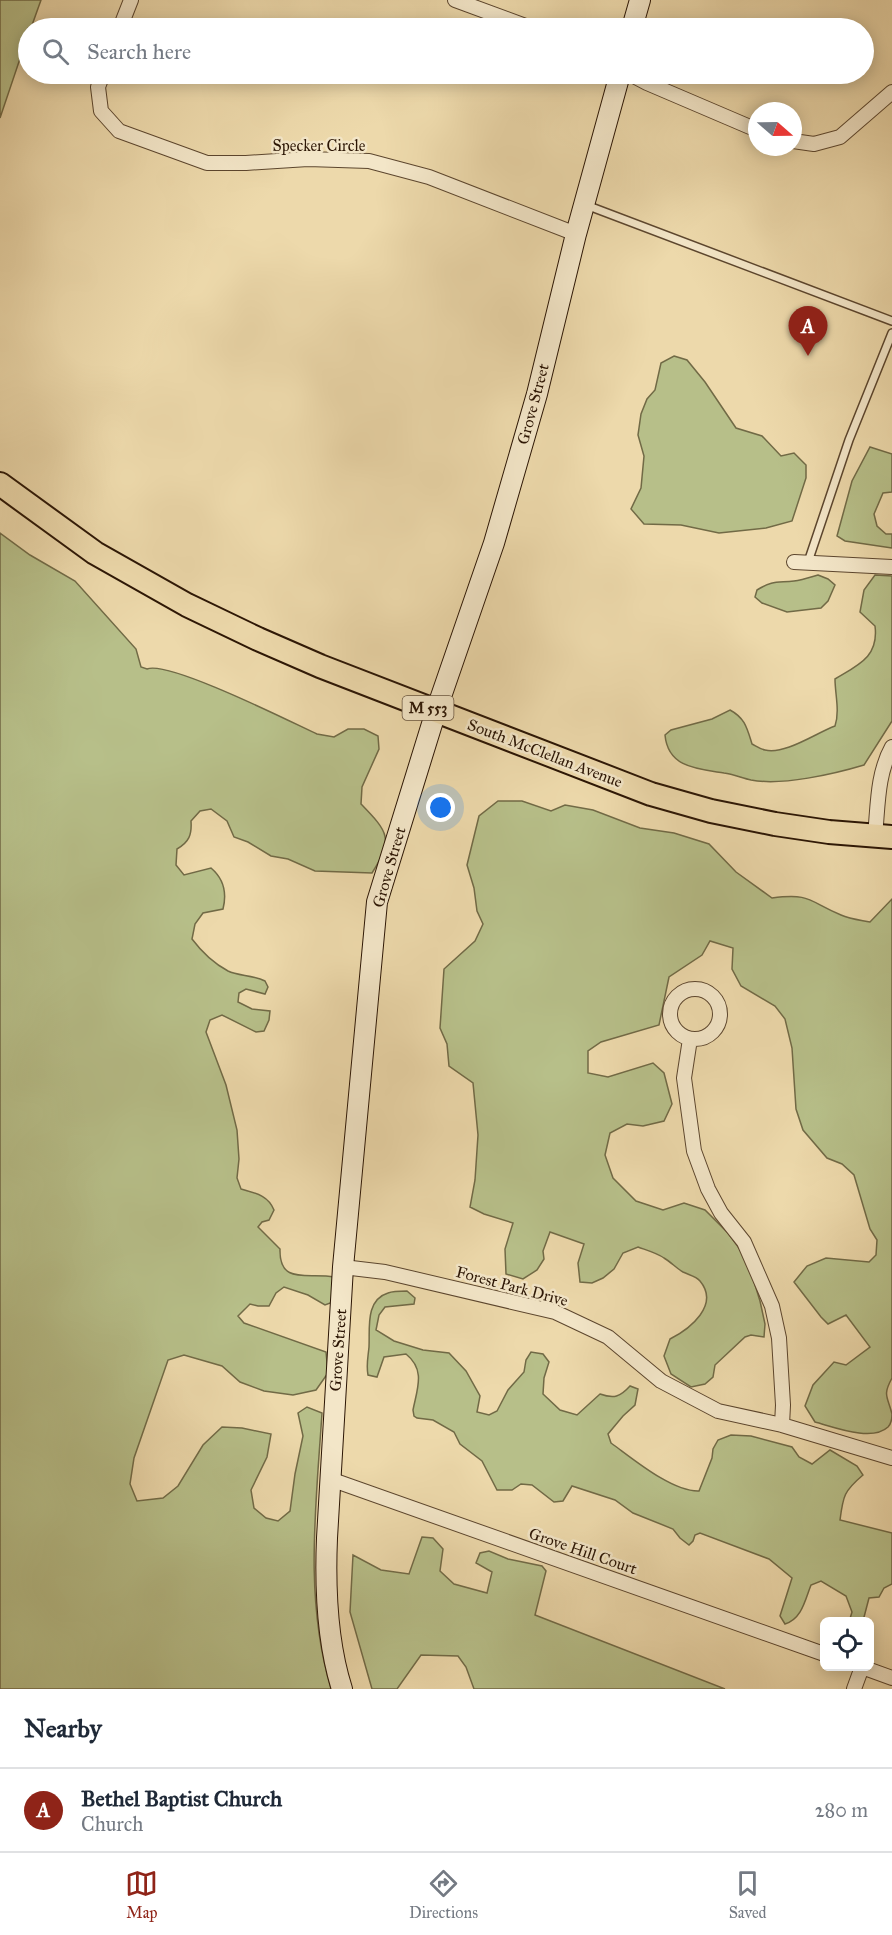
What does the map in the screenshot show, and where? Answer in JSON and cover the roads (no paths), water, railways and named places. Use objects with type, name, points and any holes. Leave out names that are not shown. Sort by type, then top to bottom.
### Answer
[{"type":"main road","points":[[635,18],[640,0]]},
{"type":"main road","name":"Grove Street","points":[[342,1689],[335,1668],[325,1575],[343,1267],[377,902],[436,711],[494,543],[537,394],[576,234],[617,84]]},
{"type":"main road","name":"South McClellan Avenue","points":[[0,484],[95,553],[187,605],[320,666],[651,794],[711,811],[775,825],[884,836]]},
{"type":"street","points":[[124,18],[131,0]]},
{"type":"street","points":[[455,0],[504,18]]},
{"type":"street","name":"Specker Circle","points":[[99,84],[101,111],[119,131],[207,163],[308,159],[369,161],[429,177],[576,234]]},
{"type":"street","points":[[649,84],[748,126]]},
{"type":"street","points":[[802,142],[814,144],[840,137],[892,92]]},
{"type":"street","points":[[801,562],[892,567]]},
{"type":"street","points":[[884,836],[881,778],[885,759],[892,747]]},
{"type":"street","points":[[690,1039],[684,1078],[694,1151],[708,1189],[721,1213],[744,1242],[771,1306],[778,1338],[783,1406],[782,1425]]},
{"type":"street","name":"Forest Park Drive","points":[[343,1267],[386,1272],[555,1312],[608,1337],[661,1381],[718,1411],[782,1425],[892,1458]]},
{"type":"street","name":"Grove Hill Court","points":[[330,1479],[820,1652]]},
{"type":"street","points":[[854,1689],[859,1671]]},
{"type":"street","points":[[872,1671],[892,1678]]},
{"type":"lane","points":[[584,204],[892,321]]},
{"type":"lane","points":[[801,562],[892,333]]},
{"type":"place","name":"Bethel Baptist Church","points":[[808,356]]}]
